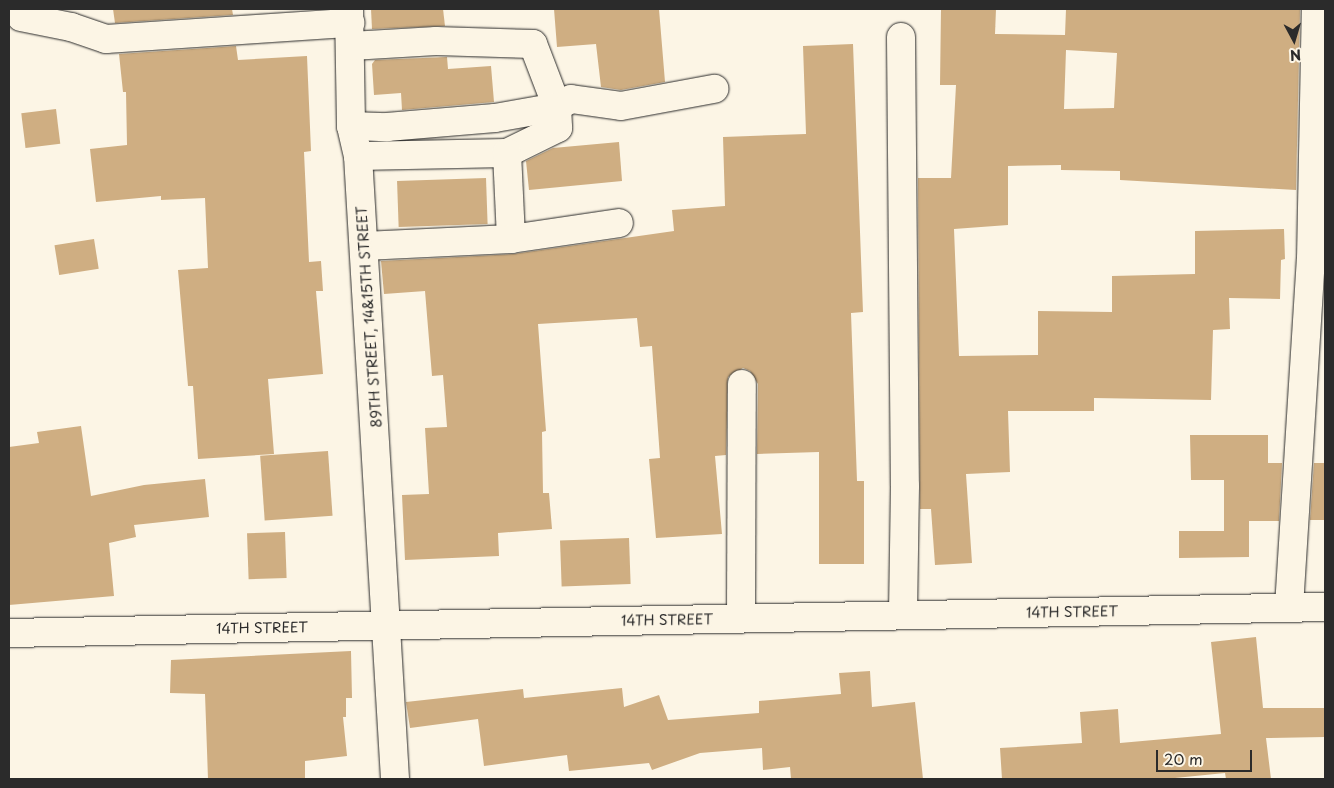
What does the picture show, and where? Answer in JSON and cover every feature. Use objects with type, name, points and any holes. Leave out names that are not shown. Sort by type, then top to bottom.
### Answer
[{"type":"street","points":[[1289,607],[1311,260],[1316,9]]},
{"type":"street","points":[[21,17],[71,27],[106,39],[350,26],[436,41],[533,44],[556,107],[558,128],[507,153],[358,156]]},
{"type":"street","name":"89TH STREET, 14&15TH STREET","points":[[350,26],[351,126],[358,156],[388,625],[395,779]]},
{"type":"street","points":[[901,37],[905,486],[903,615]]},
{"type":"street","points":[[351,126],[387,127],[485,119],[556,107],[571,99],[621,106],[714,89]]},
{"type":"street","points":[[507,153],[511,239]]},
{"type":"street","points":[[364,246],[511,239],[619,223]]},
{"type":"street","points":[[741,618],[742,384]]},
{"type":"street","name":"14TH STREET","points":[[9,633],[1325,607]]},
{"type":"building","points":[[113,9],[232,9],[233,15],[115,23]]},
{"type":"building","points":[[371,9],[443,9],[445,26],[372,29]]},
{"type":"building","points":[[554,9],[659,9],[665,82],[621,90],[601,87],[596,44],[557,47]]},
{"type":"building","points":[[941,9],[996,9],[995,34],[1065,35],[1066,9],[1300,9],[1296,190],[1120,180],[1120,171],[1061,170],[1061,165],[1008,166],[1008,225],[954,229],[959,356],[1038,355],[1038,311],[1112,312],[1112,276],[1195,274],[1195,231],[1284,229],[1285,259],[1281,260],[1280,299],[1229,298],[1230,329],[1213,330],[1211,400],[1094,398],[1094,411],[1008,411],[1010,472],[966,474],[972,563],[935,565],[931,509],[920,509],[918,178],[951,178],[956,85],[940,85]],"holes":[[[1066,50],[1117,53],[1114,108],[1064,109]]]},
{"type":"building","points":[[853,44],[863,312],[851,313],[857,481],[864,481],[864,564],[819,564],[819,452],[757,454],[758,384],[750,371],[743,368],[728,377],[726,455],[715,456],[722,534],[656,538],[649,459],[660,458],[652,346],[640,347],[637,318],[538,324],[546,431],[542,432],[543,493],[549,493],[552,529],[498,533],[499,556],[405,560],[402,495],[429,494],[425,428],[447,427],[443,375],[432,376],[425,291],[384,294],[381,261],[513,254],[674,231],[672,210],[725,206],[723,137],[806,134],[803,46]]},
{"type":"building","points":[[236,46],[238,60],[307,56],[311,151],[304,152],[309,262],[321,261],[323,291],[316,291],[323,374],[268,379],[274,454],[198,459],[193,386],[188,386],[178,270],[208,268],[205,198],[161,200],[161,196],[96,202],[90,149],[127,145],[126,92],[123,92],[119,54]]},
{"type":"building","points":[[447,57],[448,69],[491,66],[494,102],[402,110],[401,93],[374,95],[372,64],[375,60]]},
{"type":"building","points":[[56,109],[60,144],[26,148],[21,113]]},
{"type":"building","points":[[619,142],[622,181],[529,190],[526,161],[553,148]]},
{"type":"building","points":[[486,178],[488,224],[399,227],[397,181]]},
{"type":"building","points":[[94,239],[99,269],[59,275],[54,245]]},
{"type":"building","points":[[81,426],[91,496],[144,485],[205,479],[209,517],[134,525],[136,537],[109,543],[114,596],[9,605],[9,447],[39,443],[37,432]]},
{"type":"building","points":[[1190,435],[1268,435],[1268,463],[1282,463],[1279,521],[1249,521],[1249,557],[1179,558],[1179,531],[1224,531],[1224,480],[1191,480]]},
{"type":"building","points":[[328,451],[333,516],[265,521],[260,456]]},
{"type":"building","points":[[1314,463],[1325,463],[1325,520],[1310,520]]},
{"type":"building","points":[[285,532],[287,578],[249,579],[247,533]]},
{"type":"building","points":[[629,538],[631,584],[562,586],[560,540]]},
{"type":"building","points":[[1256,637],[1263,708],[1325,708],[1325,737],[1266,738],[1271,779],[1226,779],[1225,773],[1165,779],[1002,779],[1000,748],[1082,743],[1080,712],[1118,709],[1120,743],[1221,734],[1211,642]]},
{"type":"building","points":[[351,651],[352,698],[346,698],[346,717],[343,717],[347,756],[305,761],[305,779],[208,779],[205,694],[170,693],[171,660]]},
{"type":"building","points":[[870,671],[872,707],[915,702],[923,779],[791,779],[790,767],[763,770],[762,748],[700,753],[652,770],[649,763],[569,771],[567,755],[484,766],[478,719],[410,728],[406,702],[523,689],[524,698],[622,688],[624,707],[659,695],[668,720],[759,713],[759,701],[841,694],[839,673]]}]
